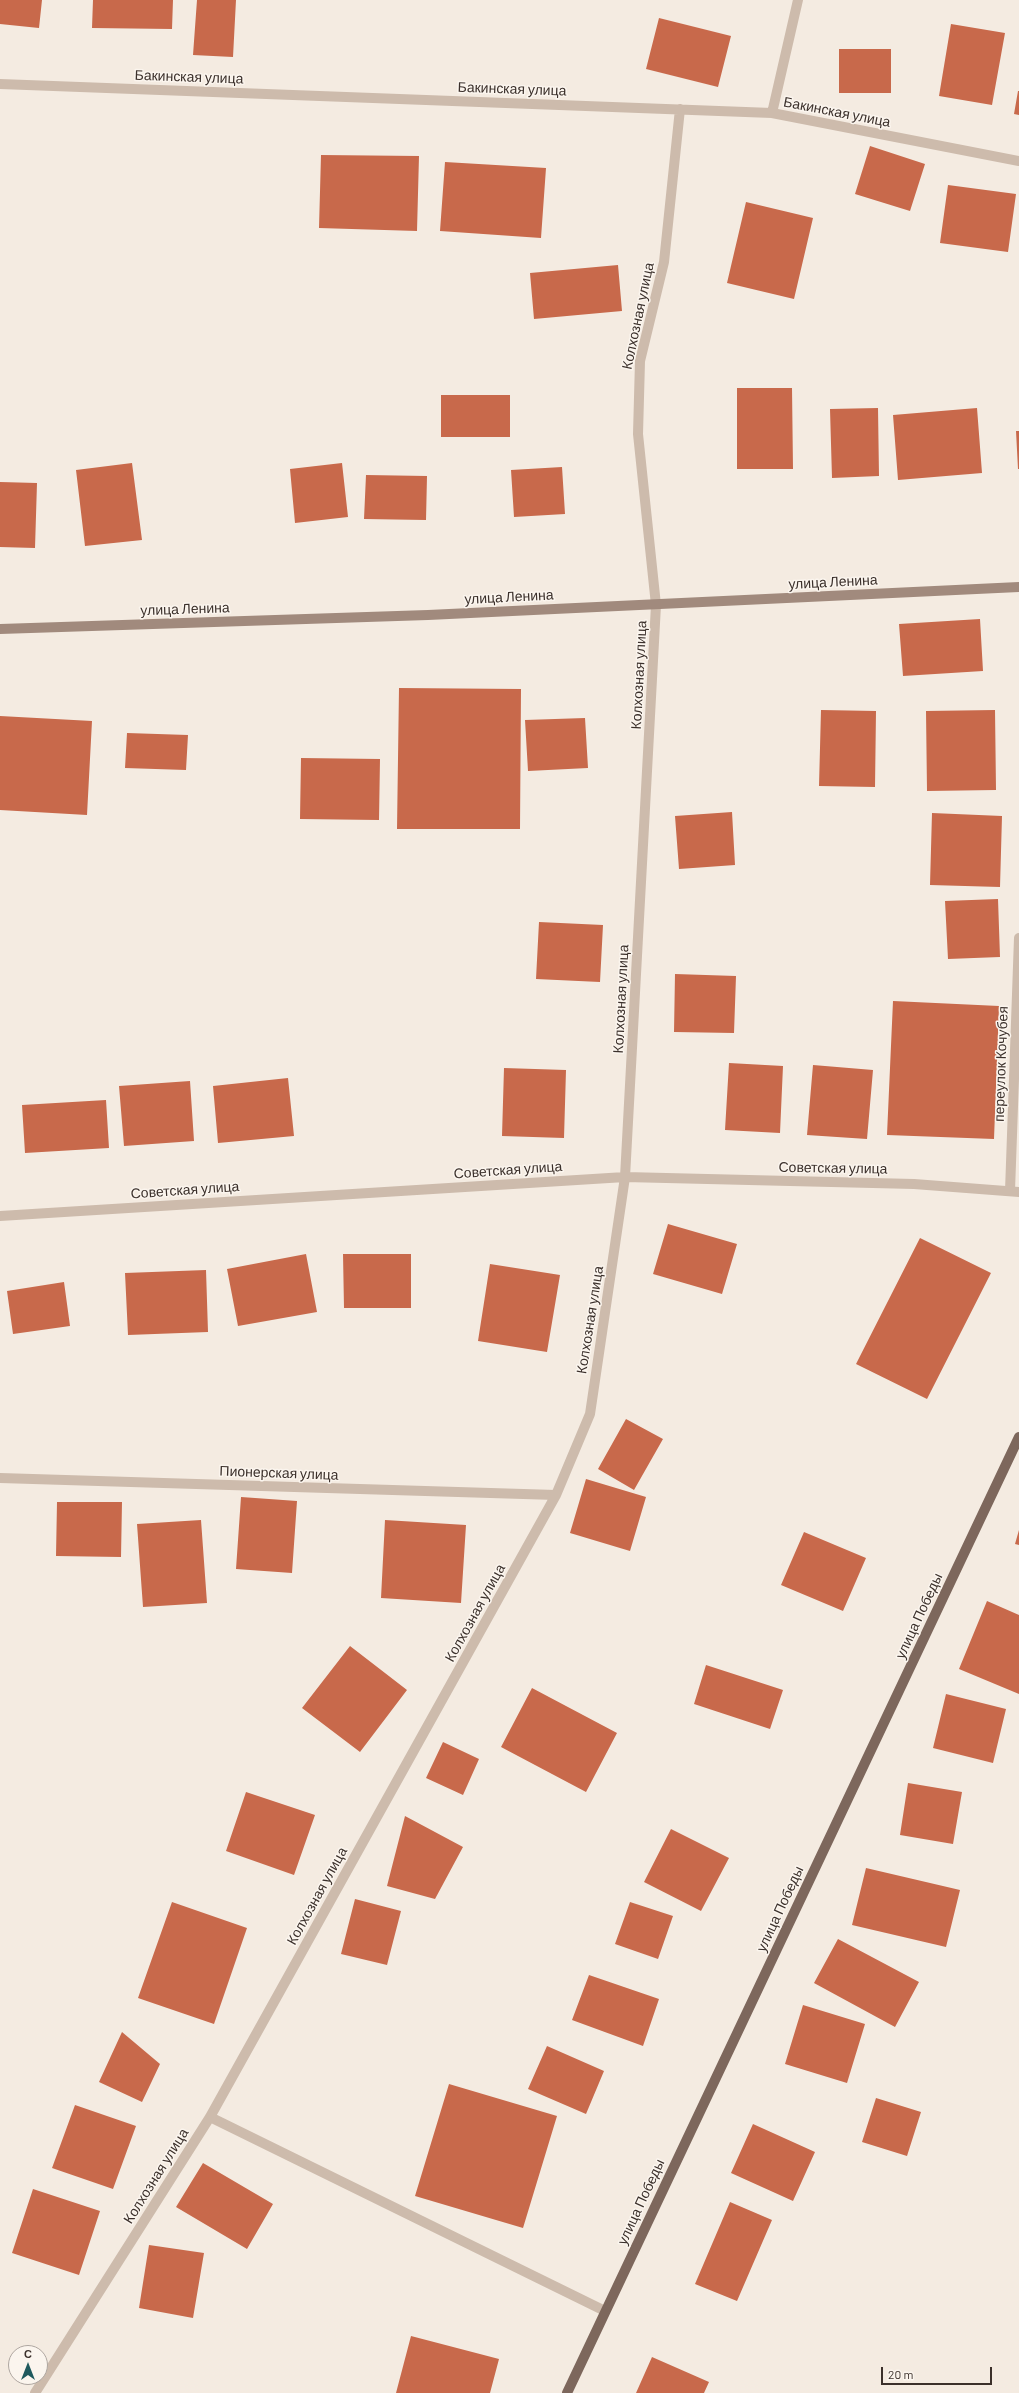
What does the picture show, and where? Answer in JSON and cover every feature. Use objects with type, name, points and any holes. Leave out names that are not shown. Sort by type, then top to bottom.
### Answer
[{"type":"main road","name":"улица Ленина","points":[[0,629],[420,615],[1019,587]]},
{"type":"main road","name":"улица Победы","points":[[567,2393],[1019,1436]]},
{"type":"street","points":[[772,113],[798,0]]},
{"type":"street","name":"Бакинская улица","points":[[0,84],[772,113],[1019,161]]},
{"type":"street","name":"Колхозная улица","points":[[35,2393],[210,2117],[556,1495],[590,1414],[626,1177],[656,605],[638,434],[640,361],[664,262],[680,109]]},
{"type":"street","name":"переулок Кочубея","points":[[1015,1192],[1019,938]]},
{"type":"street","name":"Советская улица","points":[[0,1216],[626,1177],[914,1184],[1015,1192]]},
{"type":"street","name":"Пионерская улица","points":[[0,1478],[556,1495]]},
{"type":"street","points":[[210,2117],[605,2311]]},
{"type":"building","points":[[0,0],[42,0],[39,28],[0,24]]},
{"type":"building","points":[[93,0],[173,0],[172,29],[92,28]]},
{"type":"building","points":[[197,0],[236,0],[233,57],[193,55]]},
{"type":"building","points":[[659,18],[731,36],[718,87],[646,69]]},
{"type":"building","points":[[951,24],[1005,33],[992,105],[939,96]]},
{"type":"building","points":[[839,49],[891,49],[891,93],[839,93]]},
{"type":"building","points":[[1019,91],[1019,115],[1014,114]]},
{"type":"building","points":[[870,146],[925,164],[910,211],[855,194]]},
{"type":"building","points":[[321,155],[419,156],[417,231],[319,228]]},
{"type":"building","points":[[445,162],[546,168],[541,238],[440,231]]},
{"type":"building","points":[[948,185],[1016,194],[1008,252],[940,243]]},
{"type":"building","points":[[746,202],[813,218],[794,299],[727,283]]},
{"type":"building","points":[[618,265],[622,311],[534,319],[530,273]]},
{"type":"building","points":[[737,388],[792,388],[793,469],[737,469]]},
{"type":"building","points":[[441,395],[510,395],[510,437],[441,437]]},
{"type":"building","points":[[878,408],[879,476],[832,478],[830,409]]},
{"type":"building","points":[[977,408],[982,473],[898,480],[893,415]]},
{"type":"building","points":[[1016,431],[1019,431],[1019,469],[1018,469]]},
{"type":"building","points":[[132,463],[142,540],[85,546],[76,470]]},
{"type":"building","points":[[342,463],[348,517],[295,523],[290,469]]},
{"type":"building","points":[[562,467],[565,514],[514,517],[511,470]]},
{"type":"building","points":[[366,475],[427,476],[426,520],[364,519]]},
{"type":"building","points":[[0,482],[37,483],[35,548],[0,547]]},
{"type":"building","points":[[980,619],[983,671],[903,676],[899,624]]},
{"type":"building","points":[[399,688],[521,689],[520,829],[397,829]]},
{"type":"building","points":[[821,710],[876,711],[875,787],[819,786]]},
{"type":"building","points":[[995,710],[996,790],[927,791],[926,711]]},
{"type":"building","points":[[0,716],[92,721],[87,815],[0,810]]},
{"type":"building","points":[[585,718],[588,768],[528,771],[525,720]]},
{"type":"building","points":[[127,733],[188,735],[186,770],[125,768]]},
{"type":"building","points":[[301,758],[380,759],[379,820],[300,819]]},
{"type":"building","points":[[732,812],[735,865],[679,869],[675,816]]},
{"type":"building","points":[[932,813],[1002,816],[1000,887],[930,885]]},
{"type":"building","points":[[998,899],[1000,957],[948,959],[945,901]]},
{"type":"building","points":[[539,922],[603,925],[600,982],[536,979]]},
{"type":"building","points":[[675,974],[736,976],[734,1033],[674,1032]]},
{"type":"building","points":[[893,1001],[999,1006],[994,1139],[887,1135]]},
{"type":"building","points":[[729,1063],[783,1066],[780,1133],[725,1130]]},
{"type":"building","points":[[813,1065],[873,1070],[867,1139],[807,1135]]},
{"type":"building","points":[[504,1068],[566,1070],[564,1138],[502,1136]]},
{"type":"building","points":[[288,1078],[294,1136],[218,1143],[213,1086]]},
{"type":"building","points":[[190,1081],[194,1141],[124,1146],[119,1086]]},
{"type":"building","points":[[106,1100],[109,1148],[25,1153],[22,1105]]},
{"type":"building","points":[[668,1224],[737,1244],[722,1294],[653,1274]]},
{"type":"building","points":[[920,1238],[991,1273],[927,1399],[856,1364]]},
{"type":"building","points":[[306,1254],[317,1312],[238,1326],[227,1269]]},
{"type":"building","points":[[343,1254],[411,1254],[411,1308],[344,1308]]},
{"type":"building","points":[[490,1264],[560,1275],[547,1352],[478,1341]]},
{"type":"building","points":[[206,1270],[208,1332],[128,1335],[125,1273]]},
{"type":"building","points":[[64,1282],[70,1326],[13,1334],[7,1291]]},
{"type":"building","points":[[626,1419],[663,1439],[634,1490],[598,1469]]},
{"type":"building","points":[[586,1479],[646,1497],[630,1551],[570,1533]]},
{"type":"building","points":[[241,1497],[297,1501],[292,1573],[236,1569]]},
{"type":"building","points":[[57,1502],[122,1502],[121,1557],[56,1556]]},
{"type":"building","points":[[201,1520],[207,1603],[143,1607],[137,1524]]},
{"type":"building","points":[[385,1520],[466,1525],[461,1603],[381,1598]]},
{"type":"building","points":[[1019,1530],[1019,1545],[1015,1544]]},
{"type":"building","points":[[804,1532],[866,1558],[843,1611],[781,1585]]},
{"type":"building","points":[[987,1601],[1019,1615],[1019,1694],[959,1669]]},
{"type":"building","points":[[350,1646],[407,1690],[360,1752],[302,1708]]},
{"type":"building","points":[[706,1665],[783,1690],[770,1729],[694,1704]]},
{"type":"building","points":[[532,1688],[617,1733],[586,1792],[501,1747]]},
{"type":"building","points":[[946,1694],[1006,1709],[993,1763],[933,1748]]},
{"type":"building","points":[[443,1742],[479,1759],[463,1795],[426,1778]]},
{"type":"building","points":[[908,1783],[962,1792],[953,1844],[900,1835]]},
{"type":"building","points":[[246,1792],[315,1815],[294,1875],[226,1851]]},
{"type":"building","points":[[405,1816],[463,1847],[435,1899],[387,1886]]},
{"type":"building","points":[[671,1829],[729,1858],[701,1911],[644,1882]]},
{"type":"building","points":[[866,1868],[960,1890],[946,1947],[852,1925]]},
{"type":"building","points":[[355,1899],[401,1911],[387,1965],[341,1954]]},
{"type":"building","points":[[172,1902],[247,1928],[214,2024],[138,1998]]},
{"type":"building","points":[[630,1902],[673,1916],[658,1959],[615,1944]]},
{"type":"building","points":[[838,1939],[919,1982],[895,2027],[814,1983]]},
{"type":"building","points":[[589,1975],[659,1999],[643,2046],[572,2020]]},
{"type":"building","points":[[803,2005],[865,2024],[847,2083],[785,2064]]},
{"type":"building","points":[[122,2032],[160,2064],[142,2102],[99,2082]]},
{"type":"building","points":[[547,2046],[604,2071],[586,2114],[528,2089]]},
{"type":"building","points":[[449,2084],[557,2116],[523,2228],[415,2196]]},
{"type":"building","points":[[876,2098],[921,2112],[907,2156],[862,2142]]},
{"type":"building","points":[[75,2105],[136,2126],[113,2189],[52,2168]]},
{"type":"building","points":[[753,2124],[815,2152],[793,2201],[731,2173]]},
{"type":"building","points":[[203,2163],[273,2204],[247,2249],[176,2207]]},
{"type":"building","points":[[33,2189],[100,2211],[79,2275],[12,2253]]},
{"type":"building","points":[[730,2202],[772,2220],[737,2301],[695,2284]]},
{"type":"building","points":[[149,2245],[204,2253],[193,2318],[139,2308]]},
{"type":"building","points":[[411,2336],[499,2359],[490,2393],[396,2393]]},
{"type":"building","points":[[652,2357],[709,2382],[704,2393],[636,2393]]}]
